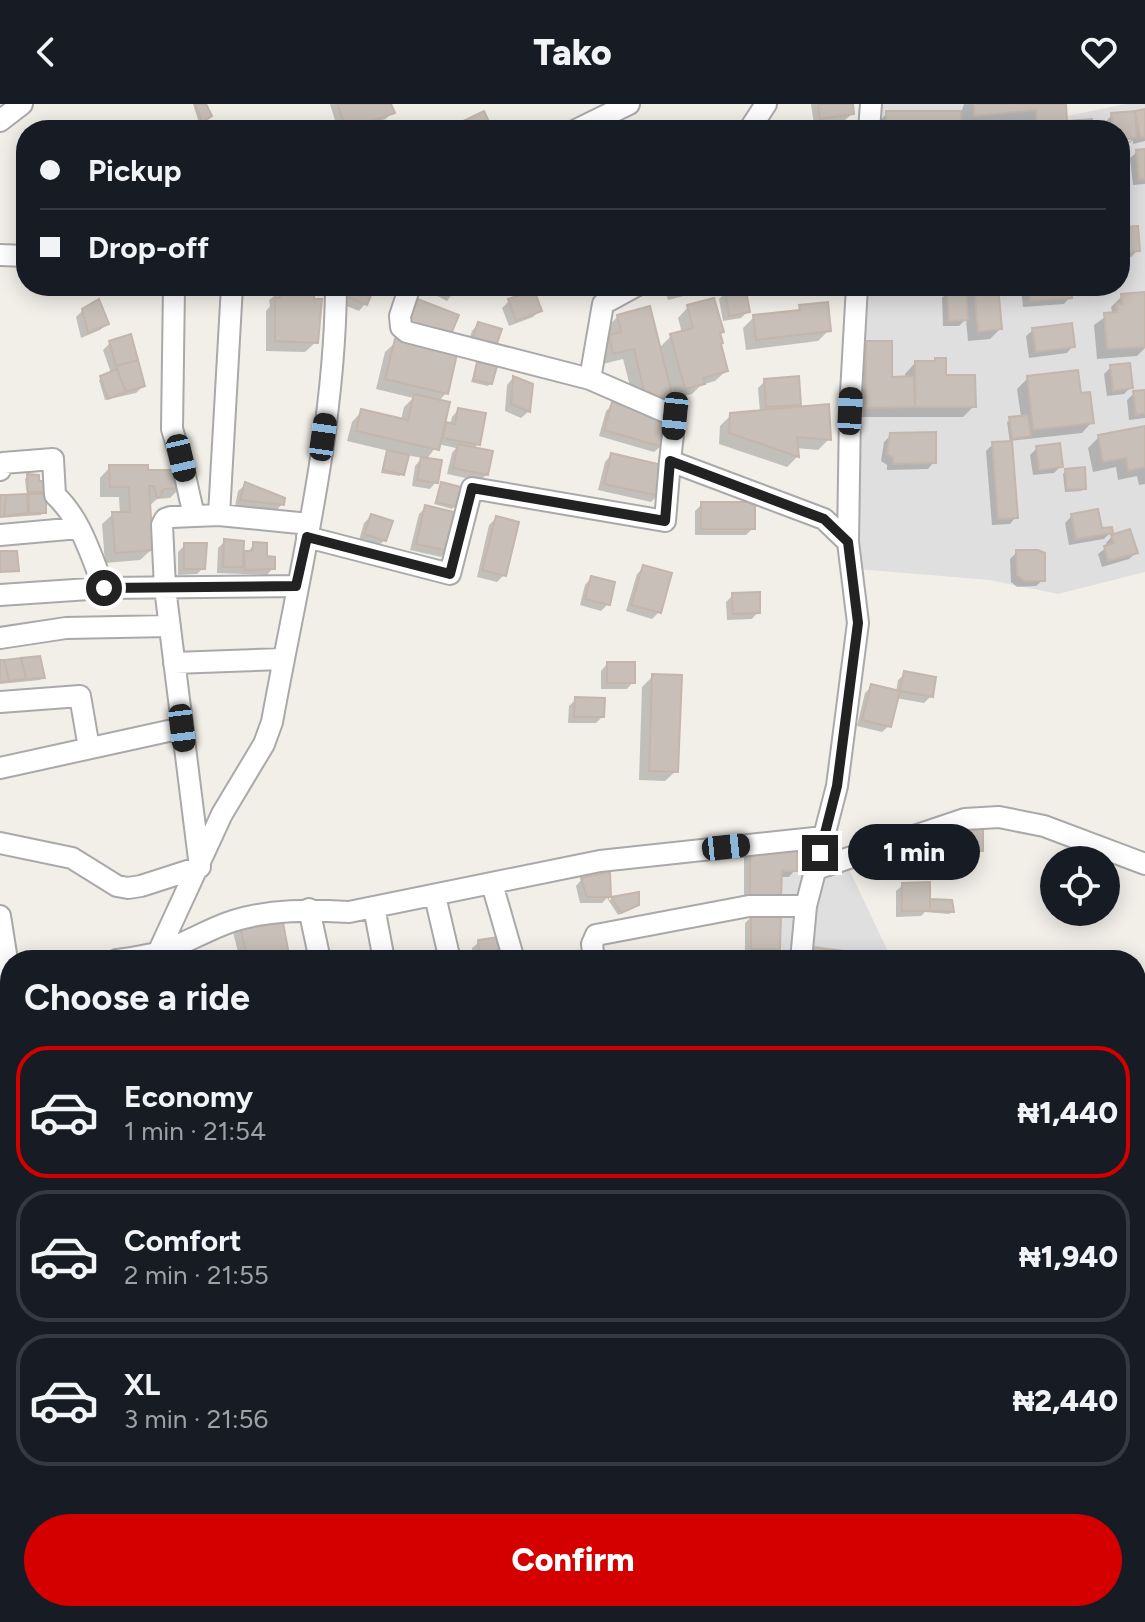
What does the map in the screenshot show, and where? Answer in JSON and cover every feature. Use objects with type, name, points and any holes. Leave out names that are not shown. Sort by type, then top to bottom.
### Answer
[{"type":"street","points":[[0,121],[22,104]]},
{"type":"street","points":[[596,120],[629,104]]},
{"type":"street","points":[[174,296],[172,429],[194,516]]},
{"type":"street","points":[[219,515],[231,296]]},
{"type":"street","points":[[160,950],[222,814],[264,744],[272,722],[308,530],[331,380],[335,296]]},
{"type":"street","points":[[200,867],[165,588],[162,525],[165,519],[219,515],[308,530],[450,574],[472,488],[665,521],[675,416],[590,379],[407,332],[401,327],[400,316],[407,296]]},
{"type":"street","points":[[590,379],[603,304],[618,296]]},
{"type":"street","points":[[802,950],[806,906],[837,786],[858,623],[848,542],[850,411],[856,296]]},
{"type":"street","points":[[0,470],[3,463],[53,459],[55,495],[67,506],[79,528],[104,588]]},
{"type":"street","points":[[670,461],[824,519],[848,542]]},
{"type":"street","points":[[0,535],[79,528]]},
{"type":"street","points":[[0,595],[104,588],[296,586]]},
{"type":"street","points":[[0,638],[66,628],[170,626]]},
{"type":"street","points":[[174,663],[283,659]]},
{"type":"street","points":[[0,702],[77,694],[83,701],[89,748]]},
{"type":"street","points":[[0,768],[182,728]]},
{"type":"street","points":[[816,869],[965,819],[999,817],[1044,826],[1145,864]]},
{"type":"street","points":[[170,950],[238,919],[309,909],[349,912],[600,861],[824,837]]},
{"type":"street","points":[[0,843],[72,858],[117,886],[128,888],[200,867]]},
{"type":"street","points":[[492,884],[511,950]]},
{"type":"street","points":[[435,896],[448,950]]},
{"type":"street","points":[[593,950],[596,935],[749,906],[806,906]]},
{"type":"street","points":[[374,907],[382,950]]},
{"type":"street","points":[[309,909],[318,950]]},
{"type":"street","points":[[0,916],[5,950]]},
{"type":"shaded area","points":[[873,104],[1066,104],[1067,116],[1126,104],[1145,104],[1145,572],[1058,594],[990,580],[857,569],[867,296],[1130,296],[1130,120],[872,120]]},
{"type":"shaded area","points":[[780,846],[847,865],[887,950],[771,950]]},
{"type":"building","points":[[195,104],[206,104],[212,116],[201,120]]},
{"type":"building","points":[[337,104],[391,104],[395,113],[375,120],[343,120]]},
{"type":"building","points":[[818,104],[853,104],[854,114],[820,119]]},
{"type":"building","points":[[974,104],[1066,104],[1067,120],[1036,120],[1036,110],[974,116]]},
{"type":"building","points":[[1145,109],[1145,137],[1140,138],[1135,111]]},
{"type":"building","points":[[484,111],[488,120],[465,120]]},
{"type":"building","points":[[886,111],[961,111],[961,120],[886,120]]},
{"type":"building","points":[[1135,111],[1137,138],[1130,139],[1130,120],[1112,120],[1111,113]]},
{"type":"building","points":[[1145,149],[1145,179],[1139,180],[1136,150]]},
{"type":"building","points":[[1130,226],[1138,226],[1140,251],[1130,252]]},
{"type":"building","points":[[1145,292],[1145,347],[1107,349],[1104,313],[1117,312],[1116,304],[1122,304],[1121,296],[1130,296],[1130,293]]},
{"type":"building","points":[[314,296],[314,299],[322,299],[318,343],[275,341],[275,298]]},
{"type":"building","points":[[345,296],[371,296],[367,305]]},
{"type":"building","points":[[536,296],[542,311],[516,321],[508,299]]},
{"type":"building","points":[[726,296],[747,296],[750,312],[729,316]]},
{"type":"building","points":[[947,296],[966,296],[968,320],[949,321]]},
{"type":"building","points":[[975,296],[999,296],[1002,329],[978,332]]},
{"type":"building","points":[[1029,296],[1072,296],[1072,298],[1030,301]]},
{"type":"building","points":[[415,298],[459,315],[448,341],[404,324]]},
{"type":"building","points":[[714,298],[724,332],[720,333],[721,344],[728,371],[703,378],[705,384],[685,389],[670,334],[693,328],[687,305]]},
{"type":"building","points":[[99,299],[109,324],[88,333],[82,309]]},
{"type":"building","points":[[828,302],[831,331],[756,340],[753,315],[800,310],[799,305]]},
{"type":"building","points":[[650,306],[672,394],[646,400],[634,349],[613,354],[609,335],[621,332],[617,315]]},
{"type":"building","points":[[478,322],[502,329],[494,352],[471,344]]},
{"type":"building","points":[[1072,323],[1075,347],[1036,352],[1032,328]]},
{"type":"building","points":[[131,334],[138,360],[116,366],[109,341]]},
{"type":"building","points":[[395,339],[457,354],[448,394],[385,379]]},
{"type":"building","points":[[866,341],[892,341],[892,377],[914,376],[915,407],[866,408]]},
{"type":"building","points":[[935,358],[946,358],[946,375],[975,375],[976,407],[915,407],[915,361],[935,361]]},
{"type":"building","points":[[138,360],[145,386],[126,392],[116,366]]},
{"type":"building","points":[[477,362],[497,366],[492,384],[473,380]]},
{"type":"building","points":[[1130,363],[1133,388],[1113,391],[1110,365]]},
{"type":"building","points":[[117,369],[126,392],[108,399],[100,376]]},
{"type":"building","points":[[1078,370],[1081,393],[1090,392],[1094,423],[1033,430],[1027,376]]},
{"type":"building","points":[[513,376],[533,384],[530,412],[511,404]]},
{"type":"building","points":[[799,376],[801,405],[766,407],[764,379]]},
{"type":"building","points":[[1145,390],[1145,413],[1136,415],[1133,391]]},
{"type":"building","points":[[414,394],[450,402],[439,450],[356,431],[361,409],[408,420]]},
{"type":"building","points":[[612,402],[671,419],[663,447],[604,430]]},
{"type":"building","points":[[829,404],[831,440],[797,437],[799,457],[729,433],[730,413]]},
{"type":"building","points":[[458,408],[486,413],[480,445],[443,438],[446,422],[455,424]]},
{"type":"building","points":[[1028,415],[1031,436],[1012,439],[1009,417]]},
{"type":"building","points":[[1145,426],[1145,467],[1128,471],[1126,458],[1103,462],[1098,435]]},
{"type":"building","points":[[936,432],[936,463],[893,464],[893,458],[887,454],[890,433]]},
{"type":"building","points":[[1012,441],[1018,518],[998,519],[992,442]]},
{"type":"building","points":[[1060,443],[1063,467],[1039,470],[1036,446]]},
{"type":"building","points":[[458,444],[493,451],[488,475],[453,468]]},
{"type":"building","points":[[387,450],[409,455],[404,475],[383,470]]},
{"type":"building","points":[[611,453],[666,466],[660,496],[604,484]]},
{"type":"building","points":[[421,457],[442,460],[438,483],[417,480]]},
{"type":"building","points":[[109,465],[148,465],[148,470],[177,470],[182,488],[165,489],[157,498],[154,486],[149,486],[153,550],[115,553],[112,512],[130,512],[129,487],[110,487]]},
{"type":"building","points":[[1085,467],[1086,489],[1067,490],[1065,469]]},
{"type":"building","points":[[27,474],[39,475],[39,481],[48,481],[48,492],[28,492]]},
{"type":"building","points":[[245,482],[285,498],[284,505],[240,500]]},
{"type":"building","points":[[441,482],[461,487],[456,507],[436,502]]},
{"type":"building","points":[[27,494],[28,513],[4,516],[6,495]]},
{"type":"building","points":[[29,494],[46,494],[46,513],[29,513]]},
{"type":"building","points":[[0,495],[6,495],[4,516],[0,516]]},
{"type":"building","points":[[701,502],[755,502],[755,529],[701,529]]},
{"type":"building","points":[[425,505],[458,513],[449,551],[416,544]]},
{"type":"building","points":[[1098,509],[1102,528],[1112,527],[1113,533],[1076,539],[1071,514]]},
{"type":"building","points":[[371,514],[393,521],[386,541],[364,534]]},
{"type":"building","points":[[496,516],[519,522],[506,576],[482,570]]},
{"type":"building","points":[[1130,529],[1138,553],[1108,561],[1104,546],[1114,543],[1111,535]]},
{"type":"building","points":[[224,539],[244,541],[243,567],[223,567]]},
{"type":"building","points":[[253,542],[267,543],[267,556],[275,557],[275,569],[245,570],[244,551],[253,551]]},
{"type":"building","points":[[184,543],[207,543],[205,569],[184,569]]},
{"type":"building","points":[[1016,550],[1045,553],[1045,581],[1024,581],[1017,575]]},
{"type":"building","points":[[0,551],[17,551],[19,571],[0,572]]},
{"type":"building","points":[[643,565],[672,573],[661,613],[631,605]]},
{"type":"building","points":[[591,576],[615,582],[610,605],[585,599]]},
{"type":"building","points":[[760,592],[760,613],[733,614],[732,593]]},
{"type":"building","points":[[40,656],[45,678],[26,679],[21,658]]},
{"type":"building","points":[[21,658],[26,679],[9,681],[4,660]]},
{"type":"building","points":[[0,660],[4,660],[9,681],[0,682]]},
{"type":"building","points":[[607,662],[635,662],[635,683],[607,683]]},
{"type":"building","points":[[904,671],[936,677],[933,697],[900,691]]},
{"type":"building","points":[[652,674],[682,675],[678,772],[649,771]]},
{"type":"building","points":[[871,684],[900,691],[891,727],[862,720]]},
{"type":"building","points":[[575,697],[605,698],[604,717],[574,717]]},
{"type":"building","points":[[983,826],[983,851],[963,851],[962,828]]},
{"type":"building","points":[[750,849],[797,850],[797,871],[782,871],[781,898],[750,898]]},
{"type":"building","points":[[932,850],[954,851],[954,870],[935,867]]},
{"type":"building","points":[[610,872],[611,897],[587,897],[581,878]]},
{"type":"building","points":[[930,882],[930,911],[902,911],[902,883]]},
{"type":"building","points":[[639,892],[639,905],[621,913],[611,897]]},
{"type":"building","points":[[930,899],[952,900],[954,912],[930,911]]},
{"type":"building","points":[[281,912],[288,950],[246,950],[238,919]]},
{"type":"building","points":[[751,914],[781,914],[780,949],[751,949]]},
{"type":"building","points":[[499,937],[499,950],[479,950],[478,940]]},
{"type":"route","points":[[104,588],[296,586],[307,537],[450,574],[472,488],[665,521],[670,461],[824,519],[848,542],[858,623],[837,786],[820,853]]}]
